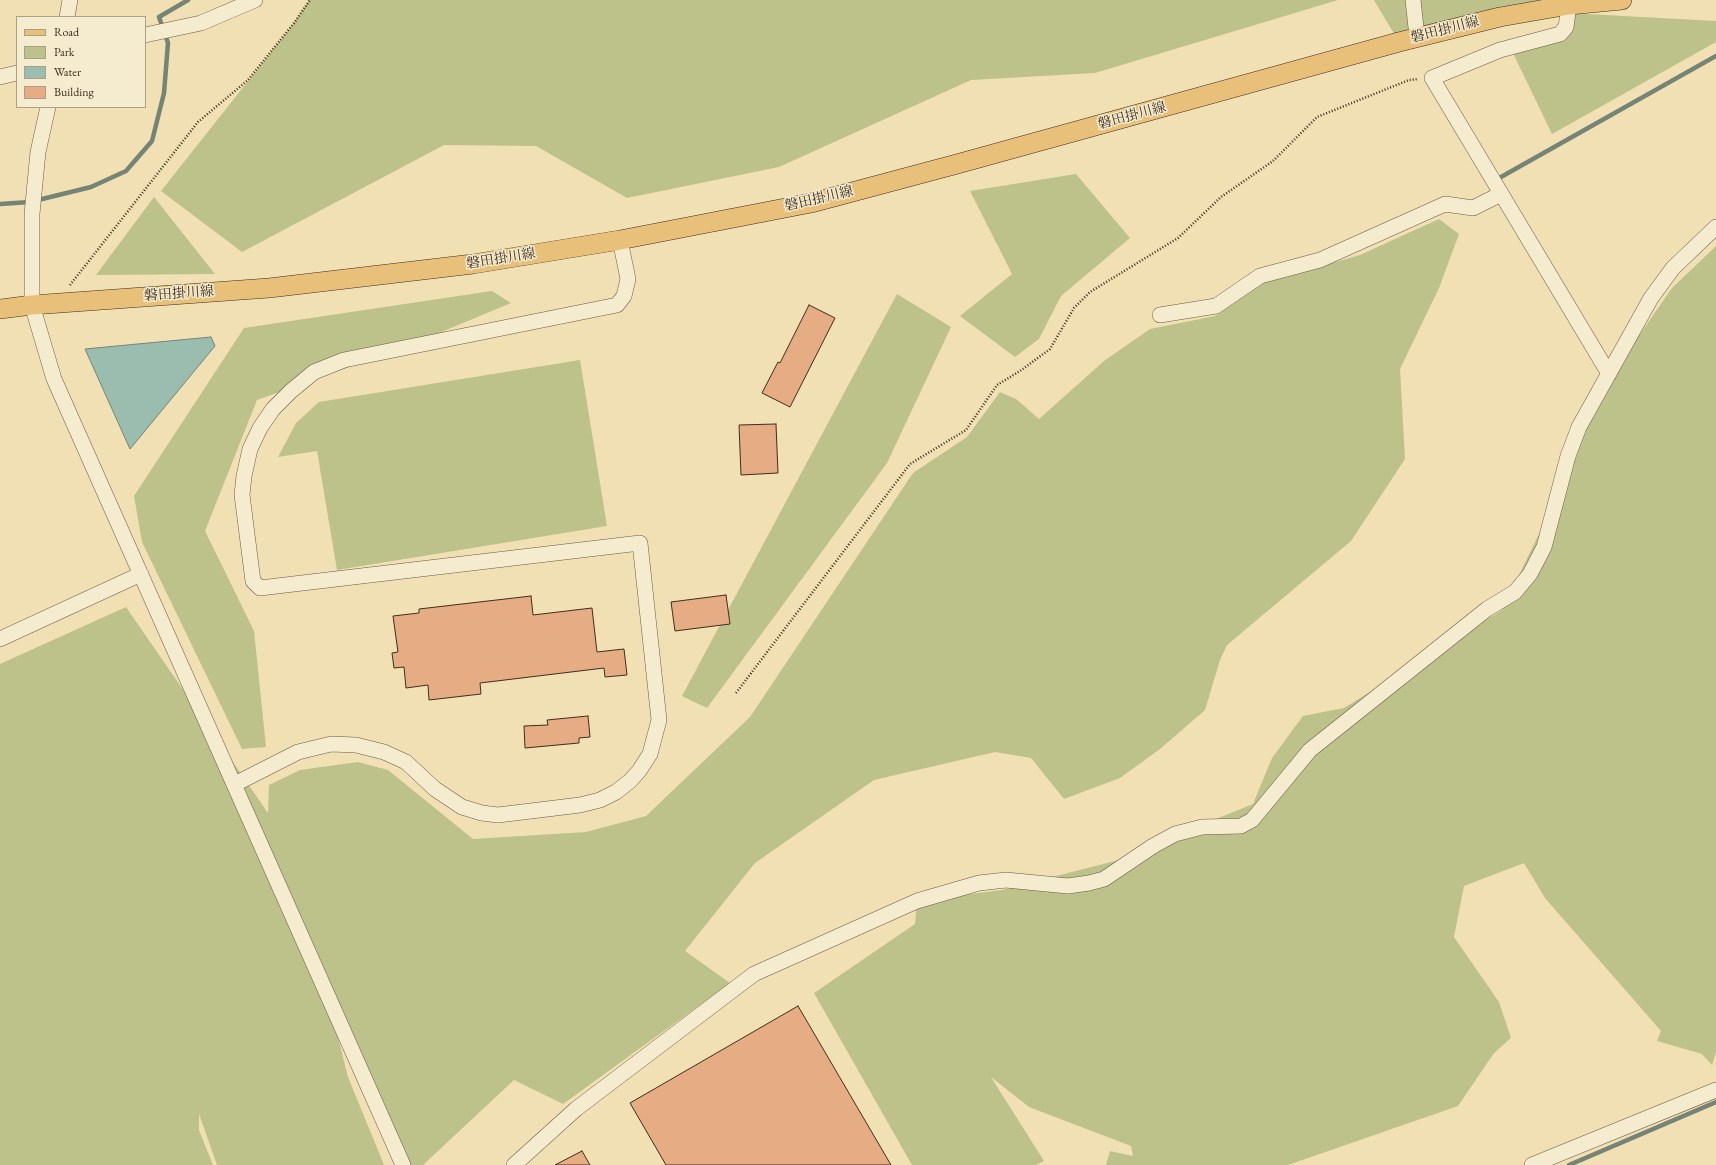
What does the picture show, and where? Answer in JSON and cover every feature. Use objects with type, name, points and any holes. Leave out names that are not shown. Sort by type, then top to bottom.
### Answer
[{"type":"main road","name":"磐田掛川線","points":[[0,309],[55,303],[269,288],[473,264],[620,240],[811,202],[957,164],[1417,37],[1500,17],[1563,4],[1622,0]]},
{"type":"street","points":[[67,16],[70,0]]},
{"type":"street","points":[[146,35],[201,23],[255,0]]},
{"type":"street","points":[[1413,0],[1417,37]]},
{"type":"street","points":[[1563,4],[1566,27],[1560,34],[1500,50],[1432,78],[1609,374]]},
{"type":"street","points":[[0,77],[16,74]]},
{"type":"street","points":[[48,108],[38,152],[32,214],[32,305],[54,379],[403,1165]]},
{"type":"street","points":[[1160,315],[1216,306],[1260,276],[1320,260],[1445,204],[1473,208],[1501,194]]},
{"type":"street","points":[[514,1165],[576,1109],[754,974],[917,901],[979,883],[1006,880],[1068,886],[1088,883],[1104,879],[1153,846],[1175,834],[1202,827],[1241,826],[1252,820],[1310,750],[1487,609],[1515,592],[1530,574],[1544,547],[1568,456],[1579,428],[1651,298],[1673,268],[1716,227]]},
{"type":"street","points":[[235,784],[298,752],[331,744],[356,745],[384,752],[406,762],[435,789],[462,807],[482,813],[498,814],[580,805],[600,800],[616,792],[630,781],[639,771],[650,754],[659,720],[640,543],[260,588],[253,581],[242,495],[244,476],[250,449],[260,428],[273,409],[291,390],[314,372],[344,360],[617,305],[624,296],[628,279],[620,240]]},
{"type":"street","points":[[0,639],[141,574]]},
{"type":"street","points":[[1532,1165],[1716,1090]]},
{"type":"path","points":[[55,303],[198,122],[248,80],[294,23],[310,0]]},
{"type":"path","points":[[736,693],[910,464],[966,430],[997,385],[1020,371],[1050,349],[1074,308],[1090,292],[1178,238],[1221,197],[1273,161],[1317,117],[1409,80],[1432,78]]},
{"type":"green space","points":[[309,0],[1338,0],[1095,73],[971,80],[779,167],[627,198],[536,146],[444,145],[242,252],[161,191],[294,23]]},
{"type":"green space","points":[[1374,0],[1560,0],[1399,42]]},
{"type":"green space","points":[[1568,13],[1716,21],[1716,42],[1552,134],[1510,47],[1560,34]]},
{"type":"green space","points":[[1076,174],[1130,238],[1061,296],[1039,339],[1015,357],[960,316],[1012,274],[970,191]]},
{"type":"green space","points":[[154,197],[215,274],[96,275]]},
{"type":"green space","points":[[1439,219],[1459,234],[1439,288],[1400,369],[1405,459],[1351,541],[1227,645],[1220,660],[1205,710],[1160,749],[1120,778],[1064,799],[1031,758],[995,752],[874,780],[755,863],[685,951],[730,983],[563,1104],[514,1080],[423,1165],[403,1165],[342,1008],[329,1002],[348,1077],[384,1165],[217,1165],[199,1114],[199,1130],[213,1165],[0,1165],[0,664],[126,607],[268,813],[269,785],[300,770],[358,762],[388,770],[473,839],[586,832],[646,816],[750,717],[913,473],[967,437],[1000,392],[1016,399],[1039,419],[1104,361],[1150,329],[1215,316],[1265,282],[1360,255]]},
{"type":"green space","points":[[1716,246],[1716,1052],[1712,1065],[1702,1054],[1657,1041],[1661,1031],[1545,898],[1524,863],[1464,886],[1454,937],[1499,1002],[1511,1038],[1494,1053],[1458,1106],[1288,1165],[1106,1165],[1110,1151],[1133,1156],[1131,1146],[1029,1107],[991,1077],[1044,1161],[1036,1165],[912,1165],[814,993],[915,924],[917,901],[1002,890],[1138,855],[1162,841],[1253,804],[1272,758],[1303,716],[1344,708],[1502,610],[1556,499],[1597,396],[1672,288]]},
{"type":"green space","points":[[492,291],[511,303],[403,348],[257,400],[205,531],[254,631],[266,747],[242,749],[142,542],[134,496],[244,328]]},
{"type":"green space","points":[[897,294],[951,327],[887,463],[707,708],[682,696]]},
{"type":"green space","points":[[580,360],[607,526],[337,570],[317,451],[278,457],[296,423],[319,402]]},
{"type":"water","points":[[211,337],[215,346],[130,449],[85,349]]},
{"type":"building","points":[[809,305],[835,318],[790,407],[762,393],[778,362],[780,363]]},
{"type":"building","points":[[776,424],[778,473],[741,475],[739,425]]},
{"type":"building","points":[[726,595],[730,624],[675,631],[671,602]]},
{"type":"building","points":[[531,596],[533,615],[592,608],[597,652],[624,649],[627,675],[605,677],[604,668],[480,683],[481,694],[429,700],[428,685],[406,688],[404,667],[394,668],[392,653],[398,652],[393,616],[419,613],[419,609]]},
{"type":"building","points":[[588,716],[590,737],[579,738],[579,743],[525,748],[524,726],[548,725],[547,720]]},
{"type":"building","points":[[798,1006],[891,1165],[666,1165],[630,1103]]},
{"type":"building","points":[[582,1151],[590,1165],[555,1165]]},
{"type":"waterway","points":[[0,204],[30,202],[91,187],[126,171],[152,141],[164,93],[168,43],[159,17],[188,0]]},
{"type":"waterway","points":[[1501,177],[1716,56]]},
{"type":"waterway","points":[[1569,1165],[1716,1102]]}]
